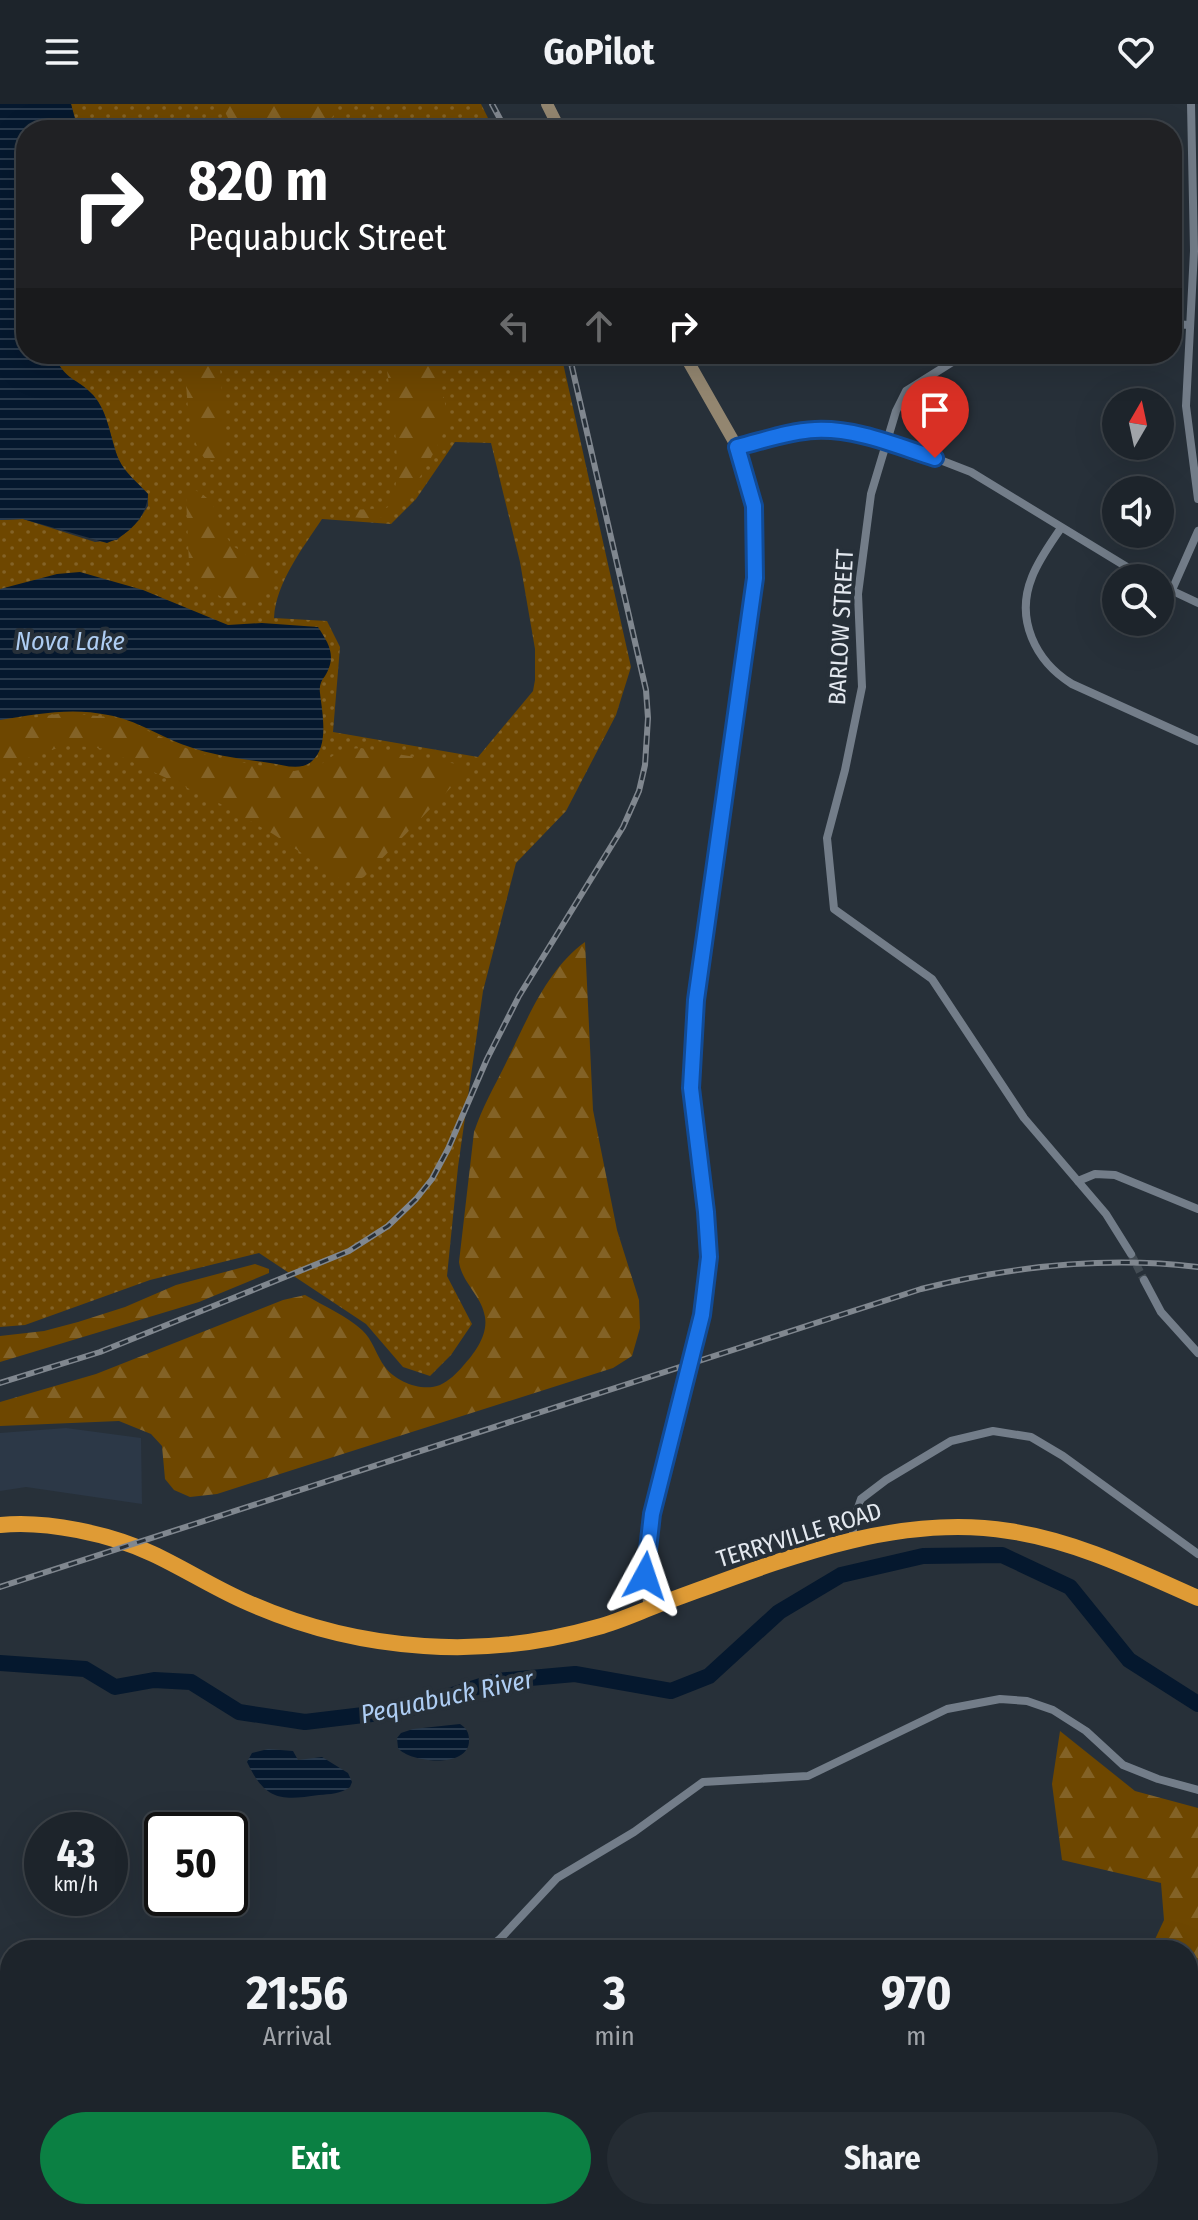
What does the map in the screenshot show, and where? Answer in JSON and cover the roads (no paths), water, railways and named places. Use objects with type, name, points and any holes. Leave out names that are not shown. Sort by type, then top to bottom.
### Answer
[{"type":"highway","name":"TERRYVILLE ROAD","points":[[0,1525],[78,1529],[150,1552],[243,1600],[340,1635],[400,1644],[458,1647],[521,1643],[579,1632],[853,1540],[902,1530],[957,1527],[1007,1530],[1073,1546],[1198,1598]]},
{"type":"main road","points":[[650,1608],[645,1576],[652,1514],[702,1315],[709,1257],[691,1088],[696,1000],[755,578],[754,506],[737,447],[690,364]]},
{"type":"street","points":[[1191,104],[1196,251],[1186,402],[1198,499]]},
{"type":"street","points":[[1182,325],[1190,325]]},
{"type":"street","name":"BARLOW STREET","points":[[949,364],[906,391],[896,411],[871,494],[858,594],[862,687],[827,838],[834,909],[932,979],[1024,1118],[1112,1223],[1131,1254]]},
{"type":"street","points":[[737,447],[818,430],[848,433],[887,443],[962,468],[1121,564]]},
{"type":"street","points":[[1061,528],[1037,566],[1027,594],[1028,629],[1040,656],[1054,672],[1072,684],[1198,741]]},
{"type":"street","points":[[1174,585],[1198,531]]},
{"type":"street","points":[[1174,591],[1198,603]]},
{"type":"street","points":[[1078,1181],[1095,1174],[1115,1175],[1198,1209]]},
{"type":"street","points":[[1144,1280],[1161,1312],[1198,1353]]},
{"type":"street","points":[[853,1540],[853,1522],[861,1499],[886,1480],[951,1441],[993,1431],[1031,1437],[1063,1456],[1198,1554]]},
{"type":"street","points":[[499,1940],[557,1878],[634,1832],[703,1782],[808,1776],[947,1709],[1000,1699],[1027,1701],[1053,1710],[1086,1731],[1123,1765],[1198,1790]]},
{"type":"water","points":[[0,104],[71,104],[75,120],[16,120],[16,364],[59,364],[67,375],[93,395],[106,418],[122,465],[148,494],[147,502],[135,524],[122,536],[107,543],[23,519],[0,520]]},
{"type":"water","name":"Nova Lake","points":[[80,572],[143,590],[228,625],[262,623],[318,627],[328,645],[331,662],[320,686],[323,739],[317,756],[307,765],[297,767],[228,757],[187,746],[119,717],[94,713],[54,712],[0,720],[0,589],[57,574]]},
{"type":"water","points":[[460,1724],[467,1730],[469,1740],[467,1749],[460,1756],[426,1760],[398,1748],[397,1738],[401,1733]]},
{"type":"water","points":[[268,1749],[293,1751],[298,1760],[322,1757],[348,1773],[352,1782],[350,1787],[335,1793],[305,1797],[275,1795],[260,1784],[247,1762],[252,1753]]},
{"type":"waterway","name":"Pequabuck River","points":[[0,1663],[85,1669],[115,1687],[154,1680],[191,1682],[239,1712],[305,1722],[405,1710],[496,1681],[575,1674],[671,1691],[709,1676],[779,1612],[841,1575],[923,1556],[1002,1555],[1070,1587],[1129,1660],[1198,1704]]},
{"type":"tunnel","points":[[1131,1254],[1144,1280]]},
{"type":"railway","points":[[492,104],[501,120]]},
{"type":"railway","points":[[0,1383],[100,1352],[349,1251],[388,1226],[432,1179],[519,996],[623,827],[639,791],[645,765],[646,690],[571,364]]},
{"type":"railway","points":[[0,1587],[921,1289],[989,1274],[1058,1265],[1128,1263],[1198,1267]]}]
